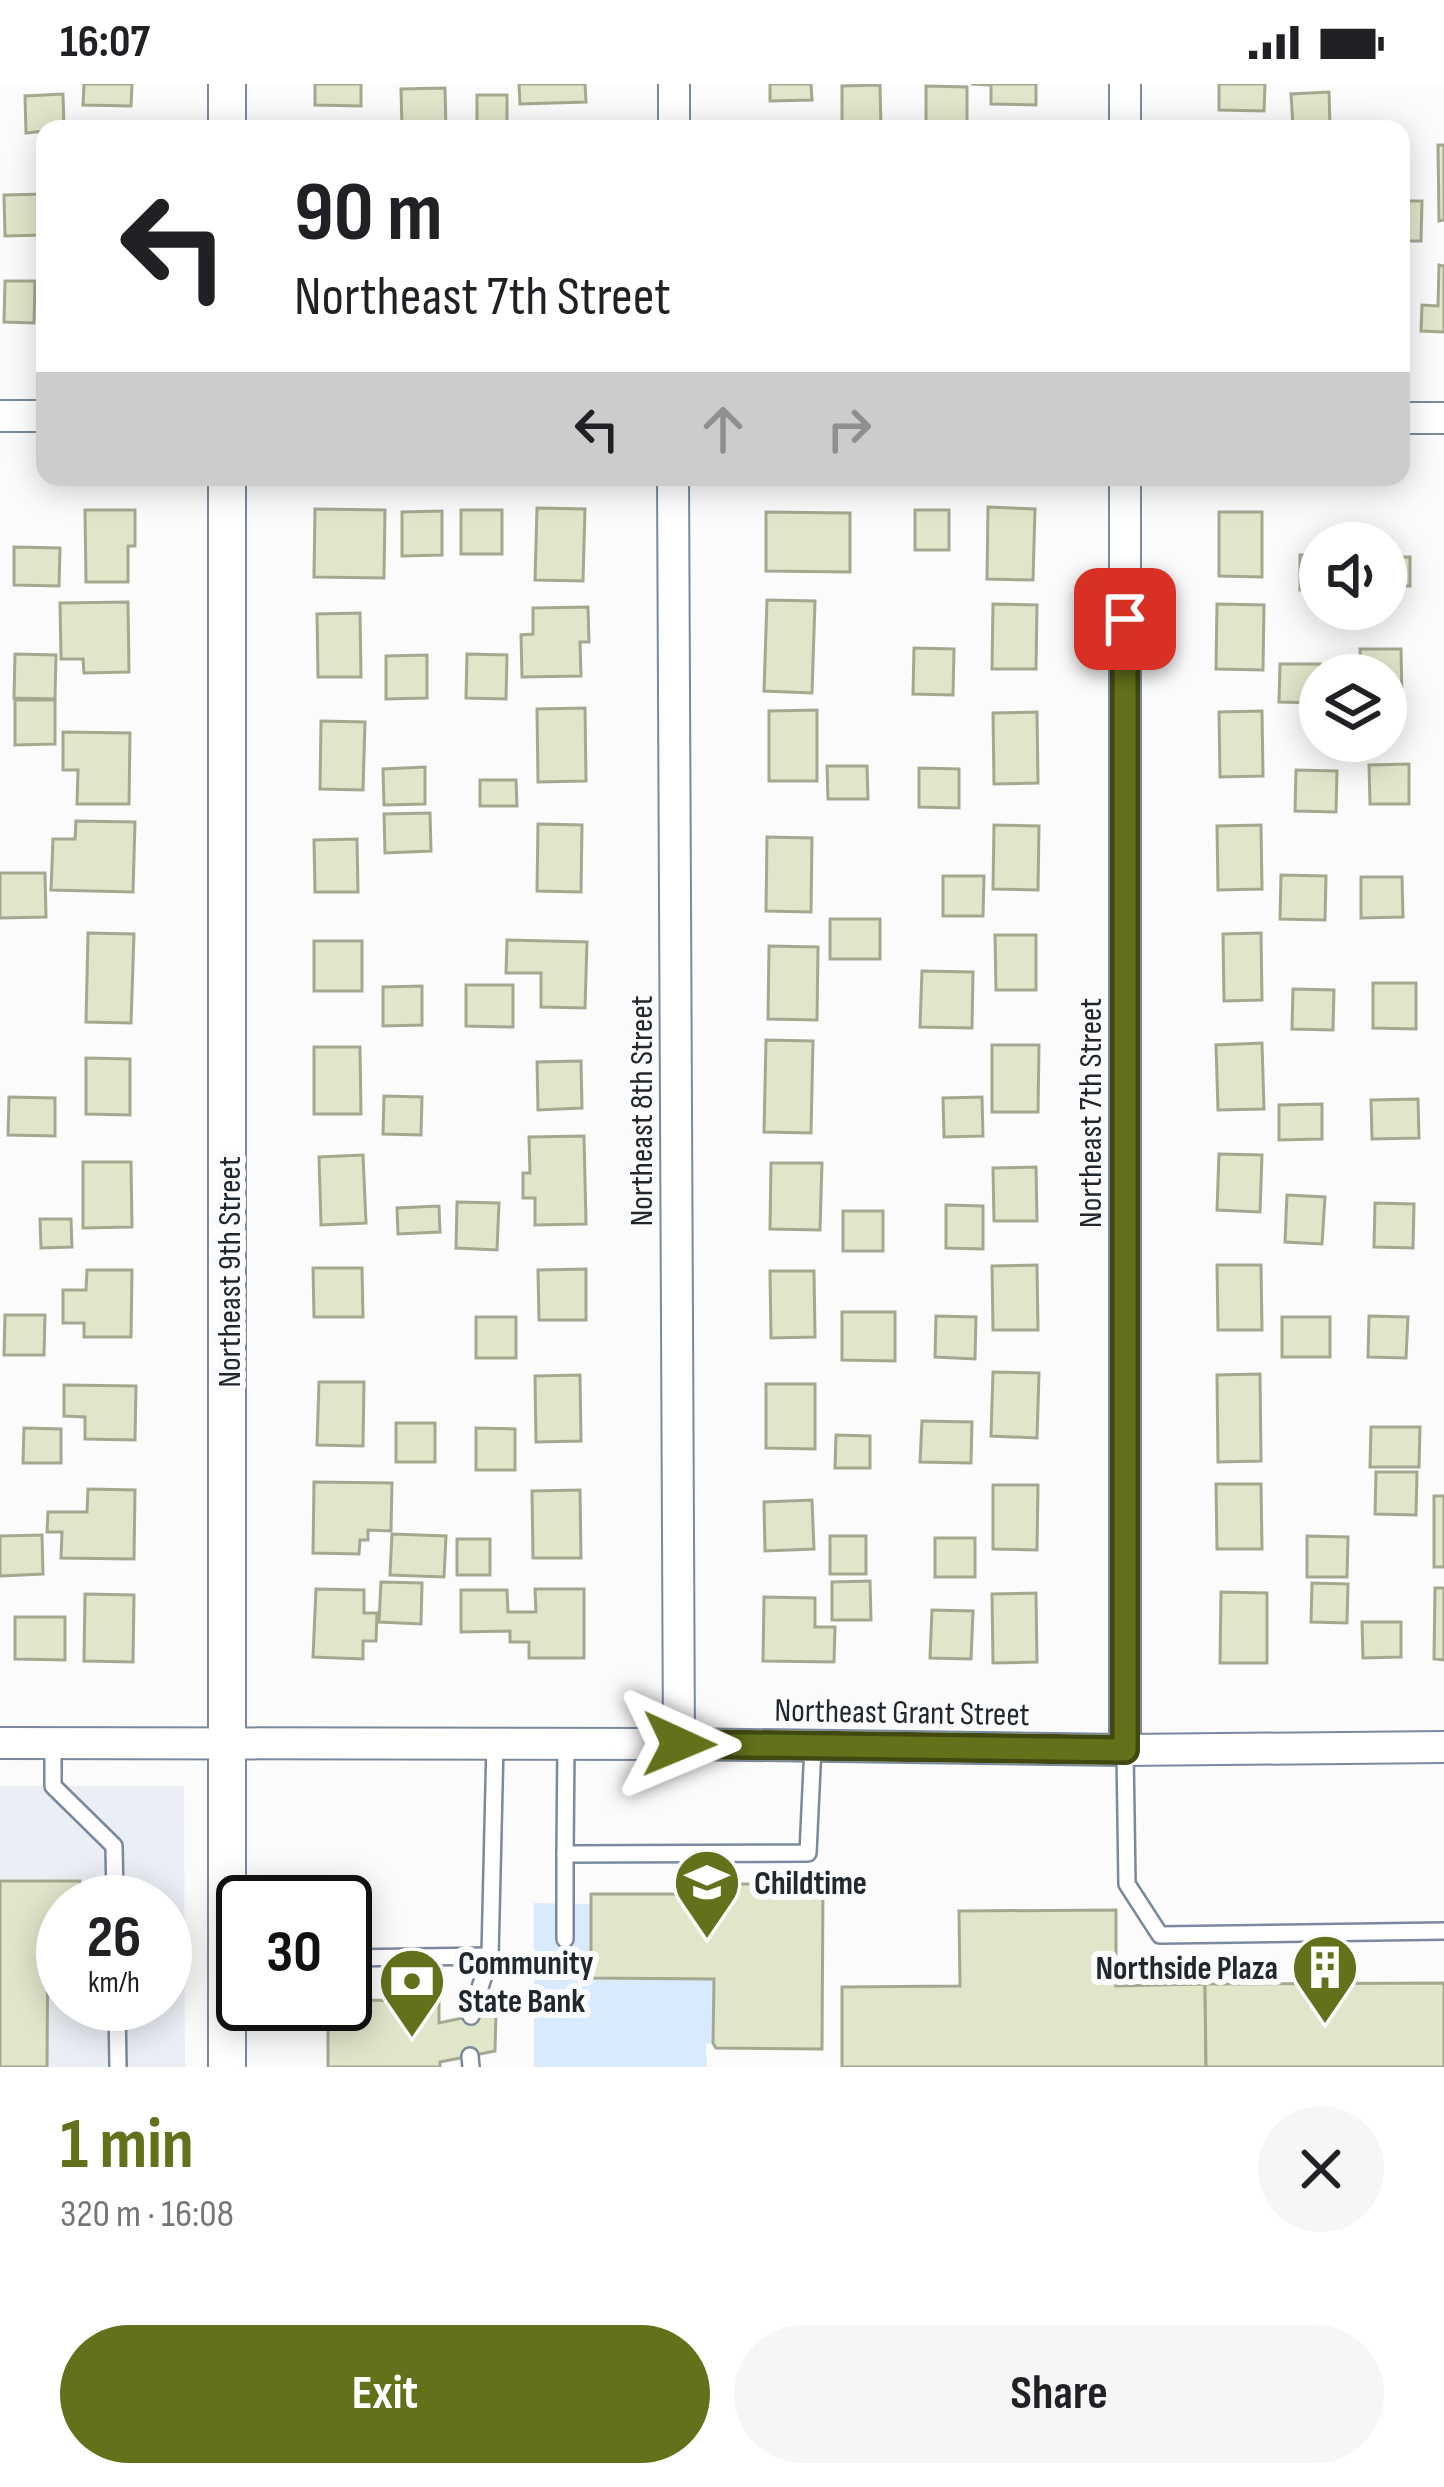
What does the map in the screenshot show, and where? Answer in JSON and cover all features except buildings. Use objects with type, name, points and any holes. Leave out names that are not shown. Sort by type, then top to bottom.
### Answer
[{"type":"street","points":[[227,84],[227,120]]},
{"type":"street","points":[[674,84],[674,120]]},
{"type":"street","points":[[1125,84],[1125,120]]},
{"type":"street","points":[[0,416],[36,416]]},
{"type":"street","points":[[1410,418],[1444,418]]},
{"type":"street","name":"Northeast 9th Street","points":[[226,486],[228,1744],[232,1875]]},
{"type":"street","name":"Northeast 8th Street","points":[[673,486],[679,1744]]},
{"type":"street","name":"Northeast 7th Street","points":[[1125,486],[1125,1750]]},
{"type":"street","name":"Northeast Grant Street","points":[[0,1743],[1444,1748]]},
{"type":"street","name":"Northeast 9th Street","points":[[226,2067],[229,2031]]},
{"type":"lane","points":[[53,1743],[53,1786],[114,1846],[115,1875]]},
{"type":"lane","points":[[471,2016],[490,1956],[495,1744]]},
{"type":"lane","points":[[565,1939],[566,1744]]},
{"type":"lane","points":[[565,1854],[808,1853],[813,1746]]},
{"type":"lane","points":[[1125,1750],[1127,1884],[1160,1935],[1444,1931]]},
{"type":"lane","points":[[372,1958],[490,1956]]},
{"type":"lane","points":[[117,2031],[118,2067]]},
{"type":"shaded area","points":[[0,1786],[184,1786],[184,1875],[36,1875],[36,2031],[185,2031],[185,2067],[0,2067]]},
{"type":"shaded area","points":[[534,1903],[591,1904],[592,1978],[714,1979],[713,2043],[706,2044],[707,2067],[534,2067]]},
{"type":"place","name":"Childtime","points":[[707,1941]]},
{"type":"place","name":"Northside Plaza","points":[[1325,2026]]},
{"type":"place","name":"Community State Bank","points":[[412,2040]]},
{"type":"route","points":[[679,1744],[1125,1750],[1125,619]]}]
